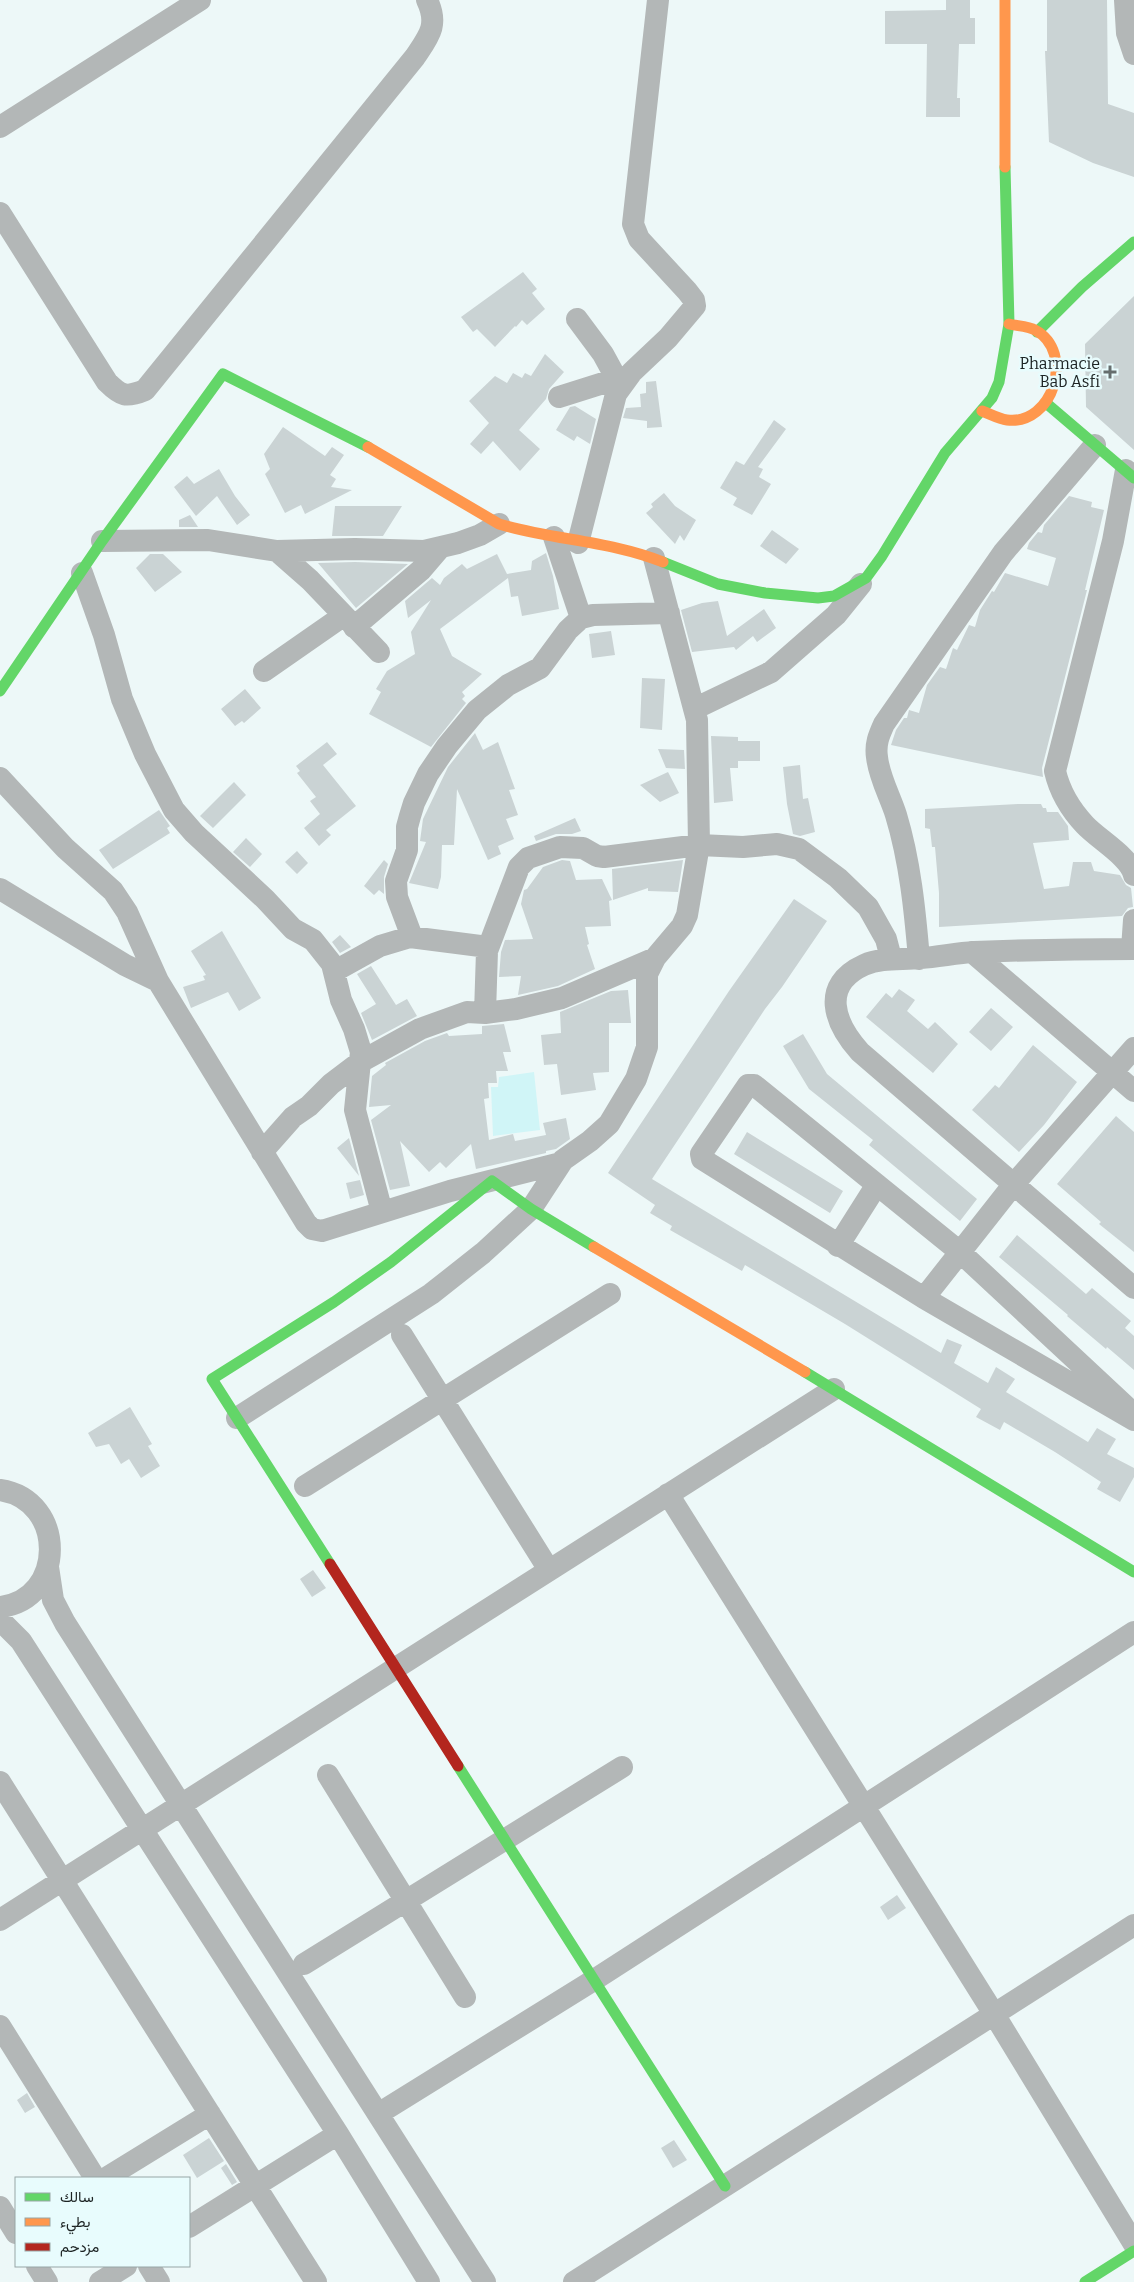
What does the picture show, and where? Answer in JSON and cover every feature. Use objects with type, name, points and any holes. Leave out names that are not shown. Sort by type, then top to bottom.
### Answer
[{"type":"main road","points":[[0,691],[102,541],[224,374],[388,456],[499,524],[578,543],[640,553],[718,584],[765,593],[818,598],[834,596],[866,578],[882,556],[946,453],[960,433],[992,398],[999,382],[1009,324],[1005,186],[1005,0]]},
{"type":"main road","points":[[1037,332],[1082,287],[1134,242]]},
{"type":"main road","points":[[982,411],[990,417],[1005,420],[1020,419],[1035,413],[1046,404],[1055,389],[1058,372],[1055,356],[1047,341],[1037,332],[1018,324],[1009,324]]},
{"type":"main road","points":[[1046,404],[1130,474]]},
{"type":"main road","points":[[725,2186],[212,1378],[342,1296],[390,1262],[492,1181],[531,1209],[834,1389],[1134,1572]]},
{"type":"main road","points":[[1085,2282],[1134,2251]]},
{"type":"street","points":[[0,127],[200,0]]},
{"type":"street","points":[[0,213],[107,382],[118,393],[132,396],[145,390],[415,57],[432,32],[432,11],[427,0]]},
{"type":"street","points":[[558,397],[618,383],[668,338],[695,306],[694,300],[687,291],[639,239],[633,224],[658,0]]},
{"type":"street","points":[[1125,0],[1127,33],[1134,54]]},
{"type":"street","points":[[577,319],[603,354],[618,383],[578,543]]},
{"type":"street","points":[[920,958],[906,856],[896,815],[877,758],[876,746],[878,737],[884,724],[1003,553],[1095,445]]},
{"type":"street","points":[[1130,474],[1055,771],[1059,787],[1068,805],[1086,826],[1130,865],[1134,875]]},
{"type":"street","points":[[102,541],[208,540],[277,551],[355,549],[403,552],[439,548],[480,535],[499,524]]},
{"type":"street","points":[[554,537],[581,618]]},
{"type":"street","points":[[264,671],[349,622],[421,570],[439,548]]},
{"type":"street","points":[[277,551],[310,580],[379,652]]},
{"type":"street","points":[[237,1418],[431,1294],[483,1252],[531,1209],[561,1163],[609,1124],[636,1080],[647,1047],[647,974],[655,958],[682,926],[687,915],[699,845],[697,720],[654,558]]},
{"type":"street","points":[[82,573],[104,635],[122,699],[145,754],[174,810],[194,833],[265,899],[293,929],[313,940],[335,971],[342,1000],[361,1052],[354,1110],[382,1212]]},
{"type":"street","points":[[694,709],[771,672],[836,615],[866,578]]},
{"type":"street","points":[[412,937],[397,897],[396,881],[407,850],[407,828],[412,809],[428,774],[447,746],[477,710],[508,685],[540,668],[568,630],[581,618],[593,615],[669,612]]},
{"type":"street","points":[[0,778],[65,848],[113,891],[127,912],[158,981],[306,1223],[312,1229],[322,1231],[382,1212],[561,1163]]},
{"type":"street","points":[[485,1013],[485,976],[488,947],[516,872],[528,858],[560,847],[583,848],[597,856],[604,857],[699,845],[743,846],[777,844],[790,846],[806,853],[838,878],[868,907],[886,939],[891,958]]},
{"type":"street","points":[[0,890],[125,965],[158,981]]},
{"type":"street","points":[[1134,920],[1133,949],[972,952],[920,958],[891,958],[865,965],[850,974],[839,988],[834,1002],[841,1026],[860,1052],[1134,1288]]},
{"type":"street","points":[[335,971],[386,943],[412,937],[488,947]]},
{"type":"street","points":[[972,952],[1112,1071],[1134,1092]]},
{"type":"street","points":[[262,1152],[293,1116],[309,1106],[331,1084],[360,1062],[420,1029],[467,1012],[485,1013],[516,1009],[562,998],[655,958]]},
{"type":"street","points":[[924,1298],[1014,1185],[1134,1048]]},
{"type":"street","points":[[1134,1414],[960,1252],[752,1084],[748,1086],[701,1154],[702,1159],[838,1246],[924,1298],[1134,1420]]},
{"type":"street","points":[[838,1246],[876,1186]]},
{"type":"street","points":[[305,1486],[610,1294]]},
{"type":"street","points":[[402,1335],[549,1570]]},
{"type":"street","points":[[0,1920],[834,1389]]},
{"type":"street","points":[[0,1490],[10,1492],[26,1500],[40,1513],[48,1530],[51,1549],[48,1567],[53,1600],[65,1623],[485,2282]]},
{"type":"street","points":[[668,1494],[994,2014],[1134,2244]]},
{"type":"street","points":[[0,1607],[24,1598],[39,1584],[48,1567]]},
{"type":"street","points":[[0,1620],[21,1641],[338,2134],[429,2282]]},
{"type":"street","points":[[378,2114],[594,1980],[1134,1632]]},
{"type":"street","points":[[304,1964],[622,1766]]},
{"type":"street","points":[[328,1776],[465,1997]]},
{"type":"street","points":[[0,1782],[316,2282]]},
{"type":"street","points":[[574,2282],[1134,1925]]},
{"type":"street","points":[[0,2026],[94,2177]]},
{"type":"street","points":[[108,2177],[210,2114]]},
{"type":"street","points":[[190,2226],[338,2134]]},
{"type":"street","points":[[0,2207],[15,2231]]},
{"type":"street","points":[[38,2267],[47,2282]]},
{"type":"street","points":[[100,2282],[124,2267]]},
{"type":"street","points":[[149,2267],[159,2282]]},
{"type":"shaded area","points":[[534,1072],[540,1130],[493,1136],[491,1087],[498,1087],[499,1077]]},
{"type":"building","points":[[946,0],[970,0],[970,18],[975,18],[975,44],[959,44],[957,98],[960,98],[960,117],[926,117],[927,44],[885,44],[885,11],[946,10]]},
{"type":"building","points":[[1047,0],[1107,0],[1108,104],[1134,113],[1134,177],[1093,163],[1049,142],[1045,51],[1047,51]]},
{"type":"building","points":[[523,272],[537,289],[532,293],[545,309],[527,325],[522,320],[495,347],[477,329],[473,332],[461,317]]},
{"type":"building","points":[[1134,296],[1134,450],[1086,407],[1085,344]]},
{"type":"building","points":[[545,354],[564,372],[549,389],[546,399],[519,430],[540,449],[520,471],[493,441],[481,454],[470,444],[489,423],[469,401],[495,376],[507,383],[513,373],[522,378],[525,373],[531,376]]},
{"type":"building","points":[[656,381],[662,427],[647,428],[647,421],[623,418],[626,408],[641,407],[640,394],[646,393],[646,382]]},
{"type":"building","points":[[575,406],[596,419],[590,444],[577,436],[574,441],[556,430],[570,407]]},
{"type":"building","points":[[774,420],[786,429],[758,467],[763,469],[759,477],[771,484],[752,515],[733,505],[737,498],[720,488],[736,461],[744,465]]},
{"type":"building","points":[[283,427],[325,456],[332,447],[344,455],[330,475],[336,479],[331,487],[352,490],[305,514],[301,505],[285,513],[265,474],[270,469],[264,454]]},
{"type":"building","points":[[219,469],[235,496],[250,515],[237,525],[217,496],[196,516],[174,487],[187,476],[194,484]]},
{"type":"building","points":[[664,493],[675,506],[696,520],[684,541],[680,535],[675,544],[646,513],[653,507],[651,504]]},
{"type":"building","points":[[1069,496],[1092,502],[1091,507],[1104,510],[1085,590],[1087,590],[1042,768],[1043,777],[891,745],[896,730],[904,718],[907,718],[909,710],[919,713],[927,685],[940,667],[946,669],[953,648],[957,650],[969,625],[975,627],[980,610],[992,591],[994,592],[1005,573],[1048,586],[1056,558],[1027,549],[1029,543],[1038,532],[1042,533],[1044,525]]},
{"type":"building","points":[[335,506],[402,506],[383,536],[332,536]]},
{"type":"building","points":[[190,515],[198,527],[179,527],[179,520]]},
{"type":"building","points":[[772,530],[799,549],[786,564],[760,546]]},
{"type":"building","points":[[546,553],[553,576],[559,609],[522,616],[518,596],[511,597],[508,578],[440,629],[452,656],[482,674],[462,692],[465,696],[462,699],[466,703],[431,747],[369,714],[381,692],[376,689],[387,671],[415,654],[411,632],[431,600],[408,618],[405,601],[432,578],[440,585],[444,578],[462,564],[467,569],[497,554],[507,574],[531,570],[532,561]]},
{"type":"building","points":[[150,554],[163,554],[182,572],[155,592],[136,568]]},
{"type":"building","points":[[318,563],[408,564],[356,608]]},
{"type":"building","points":[[718,601],[727,636],[764,609],[776,628],[757,642],[753,636],[736,650],[734,647],[692,652],[681,610],[702,603]]},
{"type":"building","points":[[611,631],[615,655],[592,658],[589,634]]},
{"type":"building","points":[[642,678],[665,679],[662,730],[640,728]]},
{"type":"building","points":[[245,689],[261,708],[244,723],[242,721],[235,726],[221,709]]},
{"type":"building","points":[[475,733],[483,750],[498,742],[515,789],[509,790],[518,815],[506,819],[514,839],[498,846],[501,854],[488,860],[457,789],[454,845],[442,845],[441,877],[438,889],[409,883],[426,842],[420,841],[423,819],[448,767]]},
{"type":"building","points":[[711,736],[738,737],[738,741],[760,741],[760,761],[738,761],[738,768],[730,768],[733,801],[714,803]]},
{"type":"building","points":[[327,742],[337,754],[323,765],[356,806],[326,830],[331,835],[319,846],[304,828],[320,814],[310,801],[316,797],[297,773],[300,771],[296,766]]},
{"type":"building","points":[[658,749],[684,750],[685,769],[666,768]]},
{"type":"building","points":[[800,765],[803,799],[808,798],[815,832],[800,836],[793,834],[787,804],[783,767]]},
{"type":"building","points":[[668,772],[679,793],[660,802],[640,785]]},
{"type":"building","points":[[234,782],[246,795],[213,828],[200,816]]},
{"type":"building","points":[[1041,804],[1043,808],[1046,808],[1047,812],[1058,812],[1068,826],[1069,840],[1033,843],[1044,889],[1069,886],[1073,862],[1091,862],[1094,871],[1120,875],[1126,885],[1131,888],[1133,907],[1128,908],[1122,916],[939,927],[939,893],[935,847],[932,847],[930,829],[925,828],[925,809]]},
{"type":"building","points":[[159,810],[170,826],[167,828],[170,833],[113,869],[99,850]]},
{"type":"building","points":[[575,818],[581,831],[572,834],[556,834],[536,841],[534,836]]},
{"type":"building","points":[[246,838],[262,854],[250,867],[233,852]]},
{"type":"building","points":[[297,851],[308,863],[297,874],[285,862]]},
{"type":"building","points":[[384,860],[388,864],[384,877],[384,894],[379,890],[374,895],[364,886]]},
{"type":"building","points":[[562,860],[570,861],[576,880],[602,879],[612,900],[609,901],[611,926],[585,927],[589,944],[587,945],[595,969],[558,986],[518,995],[521,976],[499,977],[501,952],[505,940],[533,939],[521,904],[524,890],[527,889],[543,867]]},
{"type":"building","points":[[683,860],[678,892],[648,891],[648,888],[613,900],[612,869]]},
{"type":"building","points":[[794,899],[827,921],[765,1009],[652,1179],[941,1353],[947,1339],[962,1345],[954,1363],[988,1383],[996,1367],[1015,1379],[1006,1392],[1088,1442],[1097,1428],[1116,1439],[1107,1454],[1134,1468],[1134,1477],[1120,1502],[1097,1489],[1101,1482],[1055,1452],[1004,1422],[1000,1430],[976,1417],[981,1409],[845,1324],[745,1265],[742,1271],[670,1230],[672,1226],[650,1213],[655,1205],[608,1173],[729,991]]},
{"type":"building","points":[[222,931],[261,998],[239,1011],[228,992],[191,1008],[183,987],[205,980],[203,976],[206,975],[191,951]]},
{"type":"building","points":[[340,935],[351,947],[340,953],[332,942]]},
{"type":"building","points":[[371,966],[396,1005],[407,999],[417,1016],[372,1040],[361,1013],[376,1004],[357,974]]},
{"type":"building","points":[[899,989],[915,1000],[907,1011],[928,1029],[935,1022],[958,1044],[933,1073],[866,1017],[886,993],[892,998]]},
{"type":"building","points":[[628,990],[631,1023],[609,1023],[609,1072],[593,1073],[596,1090],[561,1095],[557,1064],[544,1065],[541,1035],[561,1033],[560,1012],[611,991]]},
{"type":"building","points":[[991,1008],[1013,1027],[991,1051],[969,1032]]},
{"type":"building","points":[[504,1024],[511,1052],[503,1052],[508,1071],[496,1071],[497,1083],[488,1083],[489,1098],[484,1099],[489,1140],[513,1134],[515,1141],[546,1135],[543,1123],[566,1118],[570,1139],[556,1149],[546,1151],[546,1153],[476,1169],[471,1144],[446,1168],[440,1162],[429,1172],[400,1141],[410,1186],[390,1190],[371,1120],[391,1105],[369,1107],[372,1076],[386,1065],[385,1063],[425,1041],[447,1033],[449,1036],[482,1034],[482,1026]]},
{"type":"building","points":[[803,1034],[827,1074],[977,1199],[960,1221],[869,1145],[873,1140],[809,1089],[783,1046]]},
{"type":"building","points":[[1033,1045],[1077,1082],[1044,1125],[1019,1152],[972,1110],[995,1085],[999,1088]]},
{"type":"building","points":[[1116,1116],[1134,1132],[1134,1252],[1099,1224],[1101,1222],[1057,1184]]},
{"type":"building","points":[[747,1132],[843,1191],[830,1213],[734,1154]]},
{"type":"building","points":[[349,1138],[359,1176],[337,1148]]},
{"type":"building","points":[[360,1180],[364,1195],[350,1199],[346,1183]]},
{"type":"building","points":[[1017,1235],[1086,1294],[1092,1288],[1131,1321],[1125,1328],[1134,1336],[1134,1370],[1107,1347],[1106,1349],[999,1257]]},
{"type":"building","points":[[130,1407],[152,1444],[148,1446],[160,1466],[141,1478],[129,1459],[121,1464],[109,1444],[96,1447],[88,1433]]},
{"type":"building","points":[[313,1570],[326,1588],[312,1597],[300,1579]]},
{"type":"building","points":[[897,1895],[906,1908],[888,1920],[880,1907]]},
{"type":"building","points":[[27,2093],[35,2107],[25,2113],[17,2100]]},
{"type":"building","points":[[209,2138],[224,2161],[197,2178],[183,2155]]},
{"type":"building","points":[[674,2140],[687,2160],[673,2168],[661,2148]]},
{"type":"building","points":[[226,2164],[237,2182],[232,2185],[221,2168]]},
{"type":"traffic: fast","points":[[663,562],[718,584],[765,593],[818,598],[834,596],[866,578],[882,556],[945,453],[992,398],[999,382],[1009,324],[1005,167]]},
{"type":"traffic: fast","points":[[1037,332],[1082,287],[1134,242]]},
{"type":"traffic: fast","points":[[0,691],[102,541],[223,374],[368,447]]},
{"type":"traffic: fast","points":[[1046,403],[1134,478]]},
{"type":"traffic: fast","points":[[330,1564],[212,1379],[334,1302],[391,1262],[492,1181],[531,1209],[594,1247]]},
{"type":"traffic: fast","points":[[805,1372],[1134,1572]]},
{"type":"traffic: fast","points":[[458,1766],[725,2186]]},
{"type":"traffic: fast","points":[[1085,2282],[1134,2251]]},
{"type":"traffic: slow","points":[[1005,0],[1005,167]]},
{"type":"traffic: slow","points":[[982,411],[1007,420],[1023,419],[1037,412],[1047,400],[1054,386],[1056,370],[1054,354],[1047,340],[1035,330],[1009,324]]},
{"type":"traffic: slow","points":[[368,447],[499,524],[540,534],[623,549],[663,562]]},
{"type":"traffic: slow","points":[[594,1247],[805,1372]]},
{"type":"traffic: jam","points":[[330,1564],[458,1766]]},
{"type":"place","name":"Pharmacie Bab Asfi","points":[[1110,372]]}]
